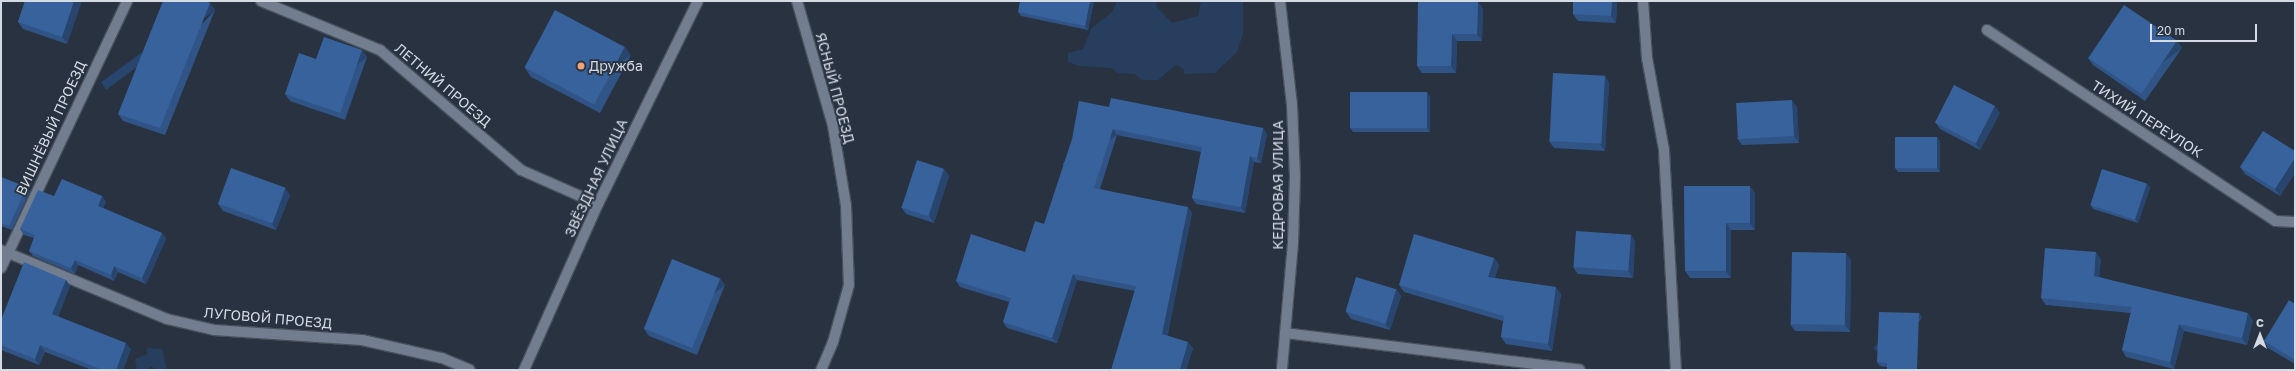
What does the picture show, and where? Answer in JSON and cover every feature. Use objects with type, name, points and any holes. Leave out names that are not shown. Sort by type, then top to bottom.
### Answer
[{"type":"street","name":"ВИШНЁВЫЙ ПРОЕЗД","points":[[1,268],[4,251],[127,1]]},
{"type":"street","name":"ЛЕТНИЙ ПРОЕЗД","points":[[262,1],[380,50],[521,170],[598,204]]},
{"type":"street","name":"ЗВЁЗДНАЯ УЛИЦА","points":[[524,370],[598,204],[698,1]]},
{"type":"street","name":"ЯСНЫЙ ПРОЕЗД","points":[[797,1],[834,126],[846,205],[849,285],[834,342],[821,370]]},
{"type":"street","name":"КЕДРОВАЯ УЛИЦА","points":[[1280,1],[1292,105],[1295,176],[1294,243],[1282,370]]},
{"type":"street","points":[[1644,1],[1647,58],[1664,150],[1676,370]]},
{"type":"street","name":"ТИХИЙ ПЕРЕУЛОК","points":[[1987,30],[2276,222],[2295,222]]},
{"type":"street","name":"ЛУГОВОЙ ПРОЕЗД","points":[[4,251],[167,319],[214,330],[362,340],[442,358],[470,370]]},
{"type":"street","points":[[1285,333],[1580,370]]},
{"type":"shaded area","points":[[1117,1],[1157,1],[1156,6],[1172,23],[1198,16],[1201,1],[1243,1],[1243,34],[1237,52],[1215,73],[1184,74],[1184,69],[1176,65],[1158,80],[1142,80],[1135,74],[1118,73],[1111,68],[1080,66],[1068,62],[1068,53],[1083,49],[1091,29],[1112,12]]},
{"type":"shaded area","points":[[147,348],[162,349],[167,370],[156,370],[151,366],[147,370],[137,370],[135,359],[147,354]]},
{"type":"building","points":[[25,1],[74,1],[62,37],[18,22]]},
{"type":"building","points":[[163,1],[206,1],[210,3],[160,128],[118,114]]},
{"type":"building","points":[[1020,1],[1090,1],[1085,26],[1018,12]]},
{"type":"building","points":[[1418,1],[1478,2],[1477,34],[1452,34],[1451,66],[1417,66]]},
{"type":"building","points":[[1573,1],[1612,1],[1611,16],[1573,14]]},
{"type":"building","points":[[2124,5],[2177,41],[2141,94],[2088,58]]},
{"type":"building","points":[[555,10],[625,47],[594,104],[524,67]]},
{"type":"building","points":[[324,37],[362,50],[340,113],[285,94],[299,53],[316,59]]},
{"type":"building","points":[[1553,73],[1605,76],[1601,144],[1549,141]]},
{"type":"building","points":[[1954,85],[1995,106],[1976,143],[1935,122]]},
{"type":"building","points":[[1350,92],[1427,92],[1427,128],[1350,128]]},
{"type":"building","points":[[1111,98],[1263,128],[1257,158],[1250,156],[1241,207],[1192,198],[1202,147],[1113,129],[1094,188],[1188,207],[1162,334],[1188,342],[1180,370],[1111,370],[1136,286],[1073,274],[1052,338],[1003,322],[1011,298],[956,281],[971,234],[1025,252],[1035,221],[1044,224],[1072,139],[1079,101],[1109,107]]},
{"type":"building","points":[[1792,100],[1794,136],[1738,139],[1736,103]]},
{"type":"building","points":[[2263,131],[2295,151],[2295,158],[2275,189],[2240,167]]},
{"type":"building","points":[[1895,137],[1937,137],[1937,168],[1895,168]]},
{"type":"building","points":[[917,160],[944,169],[928,216],[902,208]]},
{"type":"building","points":[[231,168],[286,188],[273,224],[218,204]]},
{"type":"building","points":[[2102,169],[2147,184],[2135,220],[2090,205]]},
{"type":"building","points":[[1,177],[27,187],[9,226],[1,223]]},
{"type":"building","points":[[62,179],[102,196],[98,206],[162,233],[142,278],[114,266],[111,275],[75,260],[71,268],[29,251],[35,235],[20,229],[38,190],[54,196]]},
{"type":"building","points":[[1684,186],[1750,186],[1750,223],[1726,223],[1726,271],[1685,271]]},
{"type":"building","points":[[1576,231],[1631,235],[1628,271],[1573,267]]},
{"type":"building","points":[[1414,234],[1494,258],[1488,277],[1556,287],[1548,344],[1501,337],[1504,316],[1399,285]]},
{"type":"building","points":[[2045,248],[2096,252],[2094,276],[2248,313],[2242,338],[2179,324],[2170,362],[2122,350],[2132,307],[2041,298]]},
{"type":"building","points":[[1792,252],[1846,253],[1845,325],[1791,324]]},
{"type":"building","points":[[672,259],[720,278],[692,348],[644,329]]},
{"type":"building","points":[[24,262],[66,280],[52,314],[126,343],[116,370],[103,370],[40,345],[35,359],[1,345],[1,320]]},
{"type":"building","points":[[1356,277],[1396,289],[1386,324],[1345,311]]},
{"type":"building","points":[[2289,300],[2295,304],[2295,360],[2264,341]]},
{"type":"building","points":[[1879,312],[1919,313],[1917,370],[1887,370],[1887,363],[1877,362]]},
{"type":"place","name":"Дружба","points":[[581,66]]}]
